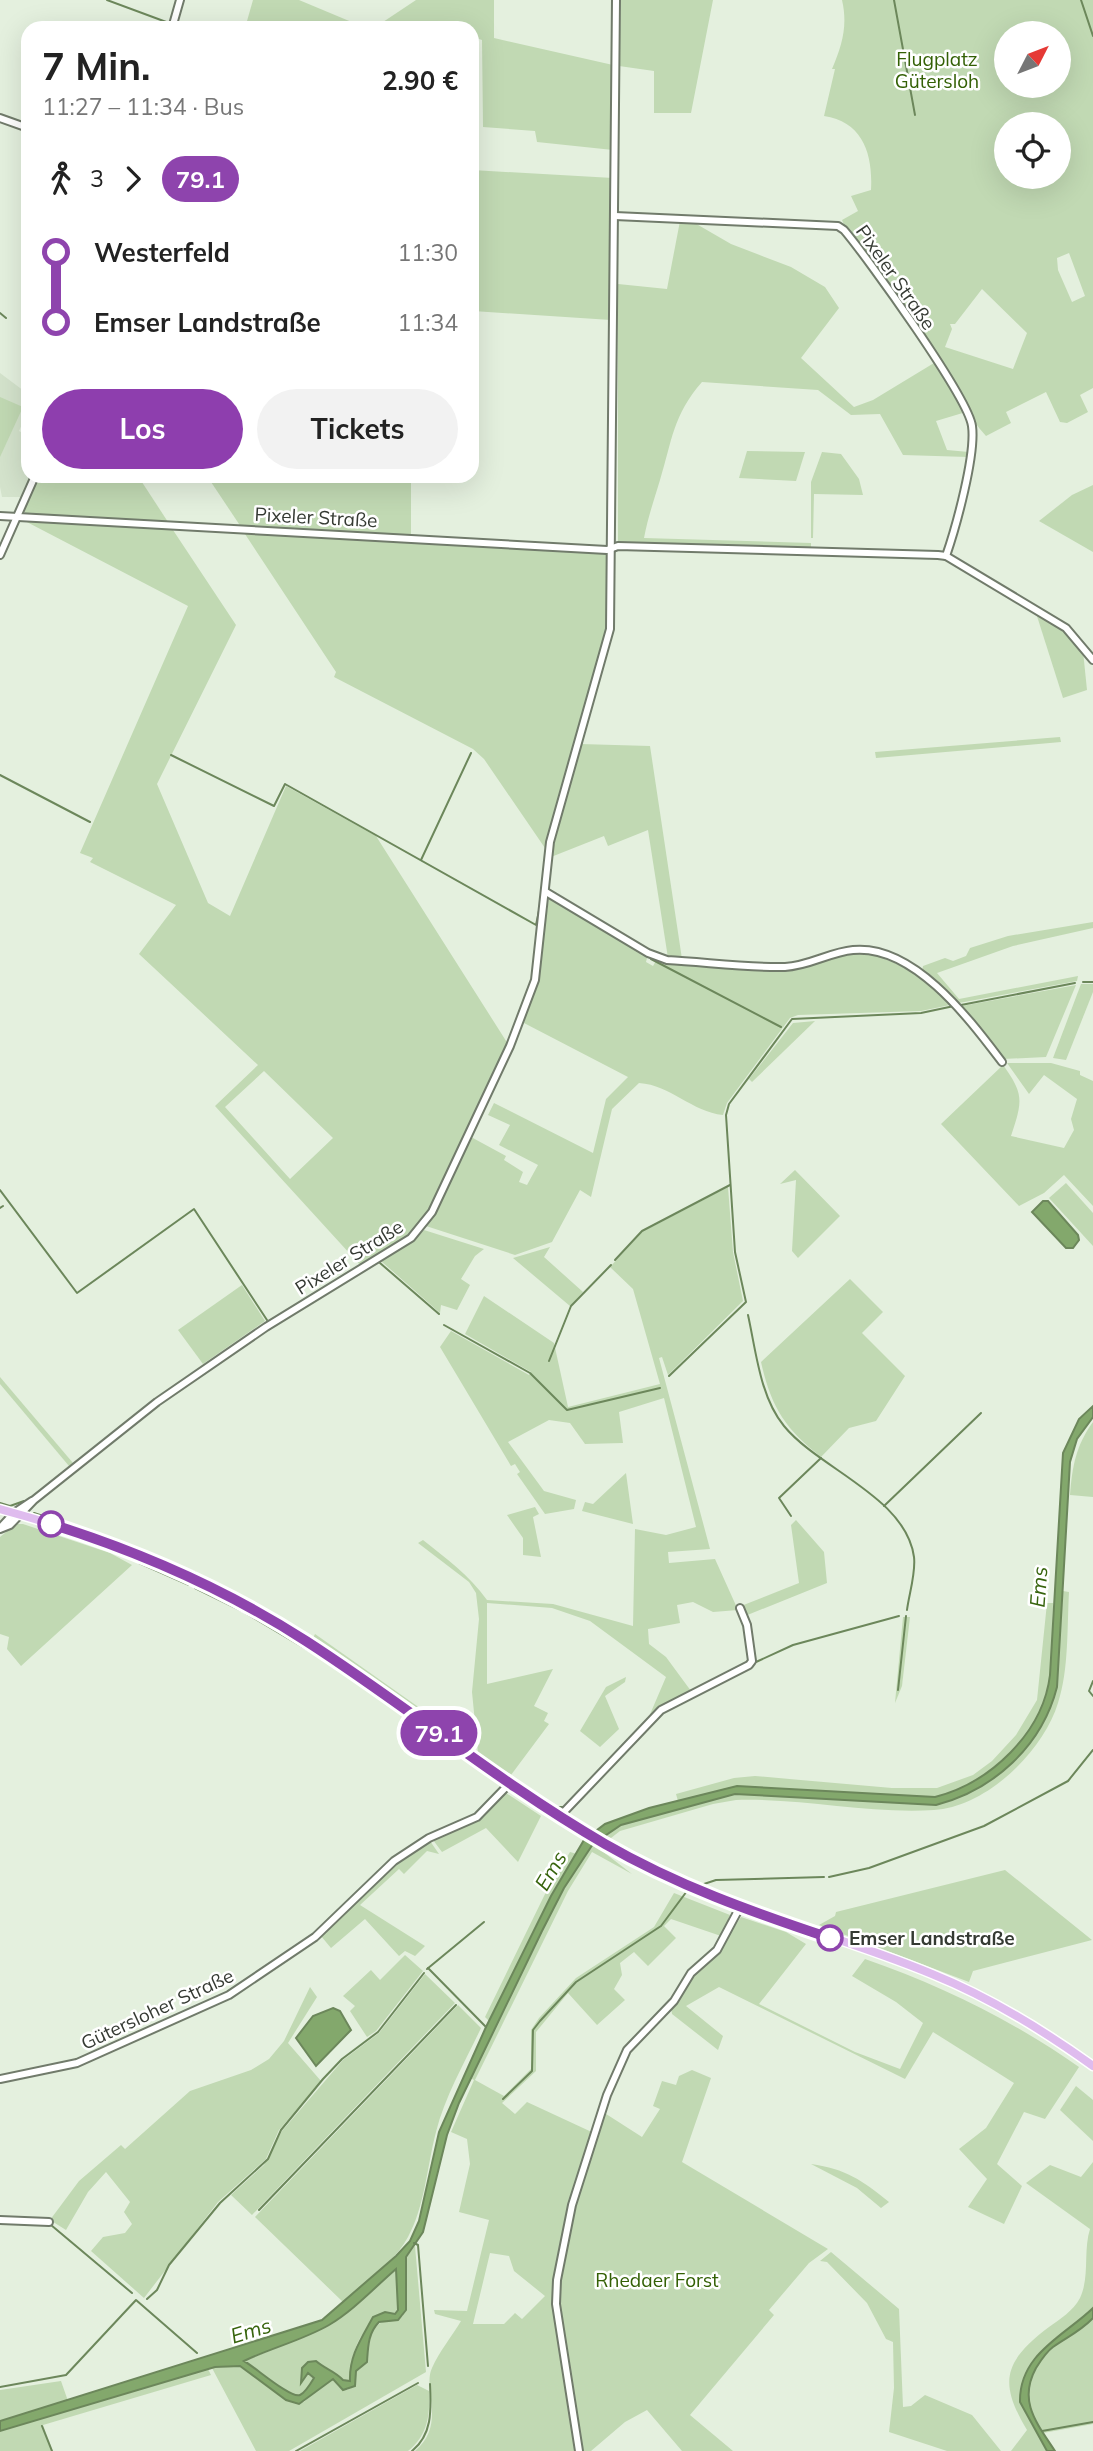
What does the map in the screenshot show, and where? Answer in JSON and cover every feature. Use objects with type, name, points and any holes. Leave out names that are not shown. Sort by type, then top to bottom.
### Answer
[{"type":"main road","points":[[0,1509],[132,1553],[245,1605],[311,1644],[560,1816],[642,1864],[740,1907],[932,1974],[999,2007],[1093,2066]]},
{"type":"street","points":[[174,21],[180,0]]},
{"type":"street","name":"Pixeler Straße","points":[[0,1529],[157,1402],[265,1327],[382,1257],[420,1229],[432,1212],[522,1019],[536,974],[550,842],[610,629],[613,549],[616,0]]},
{"type":"street","points":[[0,118],[21,126]]},
{"type":"street","name":"Pixeler Straße","points":[[615,216],[838,226],[844,230],[940,366],[971,419],[973,435],[970,459],[946,556]]},
{"type":"street","points":[[0,555],[32,483]]},
{"type":"street","name":"Pixeler Straße","points":[[0,516],[613,549],[946,556],[1066,628],[1093,660]]},
{"type":"street","points":[[546,892],[648,953],[667,960],[787,967],[856,949],[904,964],[954,1001],[1002,1062]]},
{"type":"street","points":[[560,1816],[661,1710],[749,1665],[752,1661],[747,1625],[740,1608]]},
{"type":"street","name":"Gütersloher Straße","points":[[0,2079],[77,2063],[229,1995],[315,1937],[394,1861],[429,1838],[477,1817],[510,1783]]},
{"type":"street","points":[[579,2451],[556,2304],[557,2280],[572,2205],[607,2095],[627,2050],[674,2001],[691,1973],[717,1950],[740,1907]]},
{"type":"street","points":[[0,2220],[49,2222]]},
{"type":"shaded area","points":[[0,373],[21,389],[21,483],[28,483],[22,497],[2,497]]},
{"type":"shaded area","points":[[1043,1201],[1048,1201],[1078,1235],[1079,1240],[1073,1248],[1066,1248],[1032,1212]]},
{"type":"shaded area","points":[[1093,1406],[1093,1417],[1077,1439],[1070,1462],[1057,1687],[1040,1728],[1027,1746],[996,1777],[977,1789],[936,1805],[735,1794],[621,1825],[593,1844],[564,1888],[459,2103],[447,2135],[423,2232],[406,2257],[406,2310],[398,2320],[379,2322],[375,2326],[369,2340],[367,2362],[356,2371],[355,2386],[343,2390],[333,2379],[299,2404],[286,2400],[240,2366],[215,2367],[0,2431],[0,2421],[322,2320],[396,2256],[410,2241],[419,2221],[439,2132],[486,2027],[551,1896],[584,1840],[605,1824],[649,1808],[737,1786],[935,1797],[955,1790],[994,1768],[1025,1735],[1037,1717],[1045,1696],[1050,1675],[1063,1453],[1079,1419]],"holes":[[[396,2269],[398,2310],[395,2314],[385,2312],[373,2317],[354,2356],[350,2381],[343,2380],[316,2361],[308,2362],[302,2368],[301,2383],[308,2373],[314,2378],[304,2392],[295,2395],[244,2361],[329,2325]]]},
{"type":"shaded area","points":[[333,2008],[340,2011],[351,2030],[316,2066],[296,2038],[313,2016]]},
{"type":"shaded area","points":[[1093,2308],[1093,2318],[1048,2351],[1031,2380],[1029,2401],[1032,2411],[1055,2451],[1047,2451],[1020,2402],[1022,2385],[1027,2371],[1045,2348]]},
{"type":"green space","points":[[253,0],[299,0],[349,21],[247,21]]},
{"type":"green space","points":[[416,0],[494,0],[494,38],[613,65],[613,150],[537,142],[535,131],[483,127],[482,40],[479,39],[479,21],[384,21]]},
{"type":"green space","points":[[621,0],[713,0],[691,113],[654,113],[654,71],[619,66]]},
{"type":"green space","name":"Flugplatz Gütersloh","points":[[842,0],[1093,0],[1093,388],[1080,395],[1088,412],[1067,423],[1060,422],[1046,392],[1006,412],[1011,423],[986,436],[846,229],[842,220],[858,211],[851,196],[871,190],[871,177],[867,152],[857,133],[837,119],[824,116],[835,69],[832,69],[843,35]],"holes":[[[1069,253],[1085,296],[1072,302],[1058,270],[1057,258]],[[982,289],[1027,333],[1013,369],[945,347],[952,329],[950,324],[955,324]]]},
{"type":"green space","points":[[479,170],[613,178],[611,320],[479,311]]},
{"type":"green space","points":[[680,221],[693,222],[731,244],[791,267],[825,287],[839,308],[801,358],[854,407],[873,400],[934,363],[966,412],[936,421],[947,450],[969,452],[968,457],[903,455],[880,414],[851,415],[818,390],[702,382],[679,417],[644,538],[811,543],[811,548],[618,543],[618,284],[667,289]]},
{"type":"green space","points":[[0,397],[21,406],[21,411],[0,457]]},
{"type":"green space","points":[[747,451],[805,452],[796,481],[739,478]]},
{"type":"green space","points":[[822,452],[841,454],[859,479],[863,495],[814,494],[811,538],[811,482]]},
{"type":"green space","points":[[36,483],[143,483],[168,522],[26,514],[24,511]]},
{"type":"green space","points":[[212,483],[411,483],[411,537],[241,527]]},
{"type":"green space","points":[[1093,485],[1093,552],[1039,521],[1072,495]]},
{"type":"green space","points":[[23,520],[171,527],[236,625],[157,784],[208,903],[230,916],[286,786],[376,836],[508,1044],[429,1210],[408,1236],[361,1266],[215,1106],[258,1065],[139,954],[176,905],[90,862],[93,858],[80,853],[188,606]],"holes":[[[264,1071],[333,1138],[290,1179],[225,1107]]]},
{"type":"green space","points":[[243,531],[606,552],[609,557],[607,628],[547,851],[484,759],[473,749],[334,677],[336,672]]},
{"type":"green space","points":[[1036,613],[1065,630],[1083,651],[1087,690],[1063,698]]},
{"type":"green space","points":[[1060,737],[1061,742],[876,758],[875,752]]},
{"type":"green space","points":[[580,744],[650,746],[682,959],[668,958],[648,830],[608,846],[604,836],[551,857]]},
{"type":"green space","points":[[549,898],[647,958],[646,962],[653,966],[657,959],[770,969],[843,952],[869,952],[913,971],[955,1004],[921,1011],[798,1015],[790,1018],[727,1103],[723,1115],[701,1109],[661,1088],[639,1083],[612,1109],[591,1197],[580,1190],[552,1242],[515,1255],[426,1226],[471,1137],[506,1156],[504,1160],[523,1172],[519,1182],[527,1185],[538,1165],[499,1145],[510,1125],[488,1115],[494,1103],[593,1153],[606,1099],[628,1077],[524,1023],[538,974]]},
{"type":"green space","points":[[1093,922],[1093,928],[1013,946],[937,973],[959,999],[1078,976],[1077,981],[959,1003],[922,972],[923,966],[945,958],[953,961],[966,956],[970,948],[1008,936]]},
{"type":"green space","points":[[1081,984],[1093,984],[1093,992],[1066,1060],[1053,1058]]},
{"type":"green space","points":[[1076,985],[1046,1057],[1003,1059],[962,1006]]},
{"type":"green space","points":[[815,1021],[752,1082],[749,1079],[793,1023]]},
{"type":"green space","points":[[1007,1063],[1051,1063],[1080,1071],[1080,1075],[1093,1081],[1093,1206],[1064,1175],[1044,1193],[1019,1206],[941,1124],[1003,1065],[1015,1084],[1019,1099],[1011,1136],[1064,1148],[1074,1130],[1071,1119],[1077,1099],[1044,1075],[1029,1094]]},
{"type":"green space","points":[[795,1170],[840,1216],[798,1258],[792,1251],[796,1180],[780,1184]]},
{"type":"green space","points":[[1066,1183],[1093,1213],[1093,1246],[1049,1198]]},
{"type":"green space","points":[[728,1187],[733,1252],[743,1301],[668,1375],[662,1357],[659,1358],[710,1549],[668,1552],[669,1563],[715,1559],[738,1610],[713,1612],[693,1602],[677,1605],[680,1623],[648,1629],[649,1644],[666,1657],[691,1691],[659,1708],[648,1719],[666,1677],[590,1621],[552,1608],[487,1603],[487,1684],[553,1669],[534,1706],[548,1713],[544,1721],[549,1724],[511,1775],[478,1753],[472,1692],[479,1619],[476,1593],[469,1582],[418,1543],[423,1540],[449,1561],[487,1600],[553,1604],[633,1626],[635,1529],[666,1535],[696,1527],[664,1398],[619,1412],[623,1443],[585,1444],[570,1423],[549,1420],[508,1442],[544,1491],[576,1500],[574,1509],[545,1514],[517,1474],[520,1472],[515,1464],[511,1466],[440,1347],[451,1331],[529,1375],[531,1372],[465,1334],[484,1296],[554,1343],[568,1407],[660,1384],[633,1289],[610,1267],[642,1232]]},
{"type":"green space","points":[[424,1230],[484,1249],[475,1256],[461,1279],[470,1285],[457,1310],[441,1305],[440,1313],[381,1261],[414,1241]]},
{"type":"green space","points":[[550,1247],[544,1257],[583,1292],[570,1306],[513,1258]]},
{"type":"green space","points":[[850,1279],[883,1312],[862,1333],[905,1376],[876,1421],[849,1428],[821,1457],[798,1437],[781,1416],[761,1362]]},
{"type":"green space","points":[[242,1285],[265,1321],[203,1364],[178,1330]]},
{"type":"green space","points":[[0,1377],[73,1463],[69,1466],[0,1384]]},
{"type":"green space","points":[[1093,1422],[1093,1497],[1070,1495],[1076,1457]]},
{"type":"green space","points":[[626,1473],[633,1524],[582,1511],[585,1502],[593,1504]]},
{"type":"green space","points":[[535,1507],[539,1514],[533,1517],[541,1557],[523,1555],[523,1538],[507,1515]]},
{"type":"green space","points":[[796,1520],[824,1552],[827,1583],[745,1616],[741,1606],[799,1583],[791,1525]]},
{"type":"green space","points":[[16,1524],[110,1553],[132,1565],[21,1666],[7,1649],[9,1637],[0,1634],[0,1537]]},
{"type":"green space","points":[[1063,1591],[1069,1592],[1066,1662],[1062,1690],[1050,1722],[1040,1740],[1010,1774],[973,1799],[954,1807],[909,1811],[786,1801],[736,1800],[620,1831],[611,1838],[603,1836],[621,1825],[735,1794],[935,1805],[1003,1772],[1057,1687]]},
{"type":"green space","points":[[1047,1603],[1053,1603],[1051,1661],[1049,1684],[1039,1713],[1018,1746],[970,1783],[935,1797],[737,1786],[678,1801],[676,1794],[734,1778],[755,1776],[892,1788],[937,1788],[973,1775],[992,1761],[1016,1735],[1037,1700]]},
{"type":"green space","points":[[903,1617],[910,1617],[902,1686],[895,1703]]},
{"type":"green space","points":[[315,1634],[475,1747],[474,1750],[313,1638]]},
{"type":"green space","points":[[626,1677],[625,1682],[605,1696],[619,1729],[600,1747],[580,1731],[606,1687]]},
{"type":"green space","points":[[506,1793],[541,1816],[518,1862],[486,1828],[442,1852],[433,1840],[478,1819]]},
{"type":"green space","points":[[430,1841],[439,1854],[427,1851],[404,1874],[399,1869],[360,1905],[425,1946],[415,1956],[405,1951],[399,1956],[365,1919],[331,1948],[321,1936],[395,1863]]},
{"type":"green space","name":"Rhedaer Forst","points":[[593,1844],[632,1874],[592,1852],[568,1891],[475,2080],[504,2096],[531,2069],[531,2030],[539,2018],[576,1978],[654,1927],[674,1893],[730,1915],[721,1936],[671,1919],[664,1926],[676,1938],[648,1966],[634,1952],[620,1963],[622,1975],[614,1989],[625,2000],[597,2025],[568,1993],[536,2032],[536,2071],[502,2103],[515,2114],[527,2102],[596,2134],[603,2112],[642,2137],[660,2109],[653,2106],[662,2081],[676,2085],[679,2076],[692,2070],[711,2078],[682,2162],[828,2249],[809,2263],[769,2310],[774,2315],[690,2415],[733,2451],[682,2451],[647,2410],[625,2422],[591,2451],[415,2451],[425,2441],[430,2430],[432,2368],[461,2321],[435,2314],[434,2310],[467,2311],[489,2220],[459,2212],[470,2164],[467,2139],[451,2132],[474,2080],[470,2078],[512,1988],[575,1871]],"holes":[[[490,2253],[509,2256],[514,2271],[545,2296],[522,2319],[515,2313],[504,2324],[473,2324]]]},
{"type":"green space","points":[[570,1852],[577,1854],[551,1896],[489,2021],[485,2017],[546,1892]]},
{"type":"green space","points":[[1005,1870],[1092,1940],[973,1971],[969,1982],[819,1925],[835,1916],[836,1912]]},
{"type":"green space","points":[[741,1917],[786,1932],[806,1944],[759,2004],[855,2052],[900,2069],[923,2023],[896,2002],[852,1976],[865,1959],[922,1981],[1002,2019],[1079,2067],[1045,2119],[1024,2112],[997,2164],[1022,2186],[1004,2224],[968,2207],[987,2179],[959,2149],[986,2128],[1014,2083],[933,2032],[905,2079],[719,1987],[686,2006],[723,2036],[718,2050],[672,2014],[671,2008],[692,1975],[718,1952]]},
{"type":"green space","points":[[405,1955],[423,1971],[376,2031],[367,2037],[350,2011],[355,2006],[343,1996],[371,1970],[380,1980]]},
{"type":"green space","points":[[425,1974],[455,2003],[252,2215],[231,2195],[264,2165],[282,2131],[343,2060],[379,2033]]},
{"type":"green space","points":[[310,1987],[317,1997],[288,2043],[321,2081],[279,2130],[266,2159],[218,2202],[144,2298],[91,2251],[103,2237],[125,2233],[132,2224],[124,2212],[130,2202],[106,2172],[88,2192],[66,2230],[50,2220],[79,2181],[121,2145],[125,2149],[190,2091],[251,2070],[269,2059],[284,2041]]},
{"type":"green space","points":[[458,2005],[481,2028],[440,2119],[414,2225],[395,2255],[343,2302],[255,2217]]},
{"type":"green space","points":[[1076,2086],[1093,2100],[1093,2141],[1060,2110]]},
{"type":"green space","points":[[1093,2162],[1093,2308],[1045,2348],[1027,2371],[1022,2386],[1020,2402],[1047,2451],[1011,2451],[1027,2430],[1012,2398],[1010,2373],[1015,2362],[1034,2339],[1070,2311],[1080,2298],[1085,2281],[1090,2229],[1026,2183],[1050,2165],[1081,2177]]},
{"type":"green space","points":[[811,2164],[853,2177],[889,2202],[881,2208],[857,2188]]},
{"type":"green space","points":[[415,2246],[426,2372],[289,2451],[256,2451],[212,2368],[240,2366],[286,2400],[304,2402],[318,2387],[333,2379],[339,2387],[347,2390],[355,2386],[356,2371],[367,2362],[373,2329],[403,2316],[406,2257]]},
{"type":"green space","points":[[831,2252],[899,2309],[903,2407],[911,2406],[925,2395],[972,2415],[1001,2451],[947,2451],[889,2432],[894,2388],[893,2342],[886,2339],[867,2303],[827,2262],[820,2261]]},
{"type":"green space","points":[[397,2268],[399,2310],[365,2331],[352,2359],[351,2381],[342,2380],[316,2361],[308,2362],[306,2378],[308,2373],[314,2378],[302,2395],[296,2396],[244,2361],[306,2336],[346,2313]]},
{"type":"green space","points":[[1093,2318],[1093,2424],[1043,2433],[1036,2422],[1029,2399],[1030,2377],[1043,2356]]},
{"type":"green space","points":[[208,2369],[211,2375],[43,2425],[53,2451],[0,2451],[0,2431]]},
{"type":"green space","points":[[61,2381],[68,2401],[0,2421],[0,2390]]},
{"type":"green space","points":[[417,2385],[429,2391],[428,2416],[420,2438],[408,2451],[300,2451]]},
{"type":"waterway","points":[[107,0],[164,21]]},
{"type":"waterway","points":[[894,0],[915,115]]},
{"type":"waterway","points":[[1081,0],[1093,36]]},
{"type":"waterway","points":[[0,313],[6,318]]},
{"type":"waterway","points":[[421,860],[471,753]]},
{"type":"waterway","points":[[171,755],[274,806],[285,784],[536,925],[540,906]]},
{"type":"waterway","points":[[0,775],[90,822]]},
{"type":"waterway","points":[[608,933],[646,956]]},
{"type":"waterway","points":[[651,959],[781,1027]]},
{"type":"waterway","points":[[1083,982],[1093,982]]},
{"type":"waterway","points":[[961,1005],[1075,983]]},
{"type":"waterway","points":[[669,1376],[746,1302],[735,1252],[726,1115],[729,1104],[792,1019],[921,1013],[954,1006]]},
{"type":"waterway","points":[[615,1260],[642,1231],[730,1185]]},
{"type":"waterway","points":[[0,1190],[77,1293],[194,1209],[267,1320]]},
{"type":"waterway","points":[[380,1263],[439,1314]]},
{"type":"waterway","points":[[549,1361],[571,1306],[611,1265]]},
{"type":"waterway","points":[[748,1315],[764,1388],[784,1426],[799,1442],[879,1501],[895,1517],[908,1536],[914,1563],[907,1610]]},
{"type":"waterway","points":[[444,1325],[530,1373],[567,1410],[660,1388]]},
{"type":"waterway","points":[[884,1506],[981,1413]]},
{"type":"waterway","points":[[791,1516],[779,1498],[821,1458]]},
{"type":"waterway","points":[[0,1503],[10,1506],[24,1501]]},
{"type":"waterway","points":[[34,1513],[107,1537],[196,1573]]},
{"type":"waterway","points":[[139,1563],[189,1585]]},
{"type":"waterway","points":[[195,1588],[242,1611],[311,1652]]},
{"type":"waterway","points":[[756,1662],[793,1645],[899,1616]]},
{"type":"waterway","points":[[898,1690],[906,1616]]},
{"type":"waterway","points":[[313,1638],[473,1751]]},
{"type":"waterway","points":[[1093,1681],[1089,1691],[1093,1696]]},
{"type":"waterway","points":[[829,1877],[869,1868],[984,1826],[1068,1781],[1093,1750]]},
{"type":"waterway","points":[[478,1754],[509,1775]]},
{"type":"waterway","points":[[517,1781],[556,1807],[563,1807]]},
{"type":"waterway","points":[[704,1884],[716,1880],[824,1877]]},
{"type":"waterway","points":[[503,2099],[532,2071],[533,2030],[540,2021],[576,1982],[661,1926],[687,1891]]},
{"type":"waterway","points":[[427,1969],[484,1922]]},
{"type":"waterway","points":[[428,1968],[486,2027]]},
{"type":"waterway","points":[[147,2299],[157,2290],[169,2265],[220,2203],[268,2159],[281,2130],[323,2079],[342,2059],[378,2032],[424,1973]]},
{"type":"waterway","points":[[259,2210],[456,2005]]},
{"type":"waterway","points":[[51,2225],[132,2293]]},
{"type":"waterway","points":[[414,2243],[418,2245],[428,2366]]},
{"type":"waterway","points":[[0,2387],[66,2375],[136,2300],[197,2353]]},
{"type":"waterway","points":[[296,2451],[418,2383]]},
{"type":"waterway","points":[[412,2451],[427,2429],[430,2384]]},
{"type":"waterway","points":[[1042,2431],[1093,2422]]},
{"type":"waterway","points":[[42,2426],[52,2451]]},
{"type":"bus line","name":"79.1","points":[[51,1524],[139,1556],[245,1605],[305,1640],[538,1802],[642,1864],[740,1907],[830,1938]]},
{"type":"place","name":"Emser Landstraße","points":[[830,1938]]},
{"type":"water label","name":"Ems","points":[[1039,1587]]},
{"type":"water label","name":"Ems","points":[[551,1871]]},
{"type":"water label","name":"Ems","points":[[251,2331]]}]
